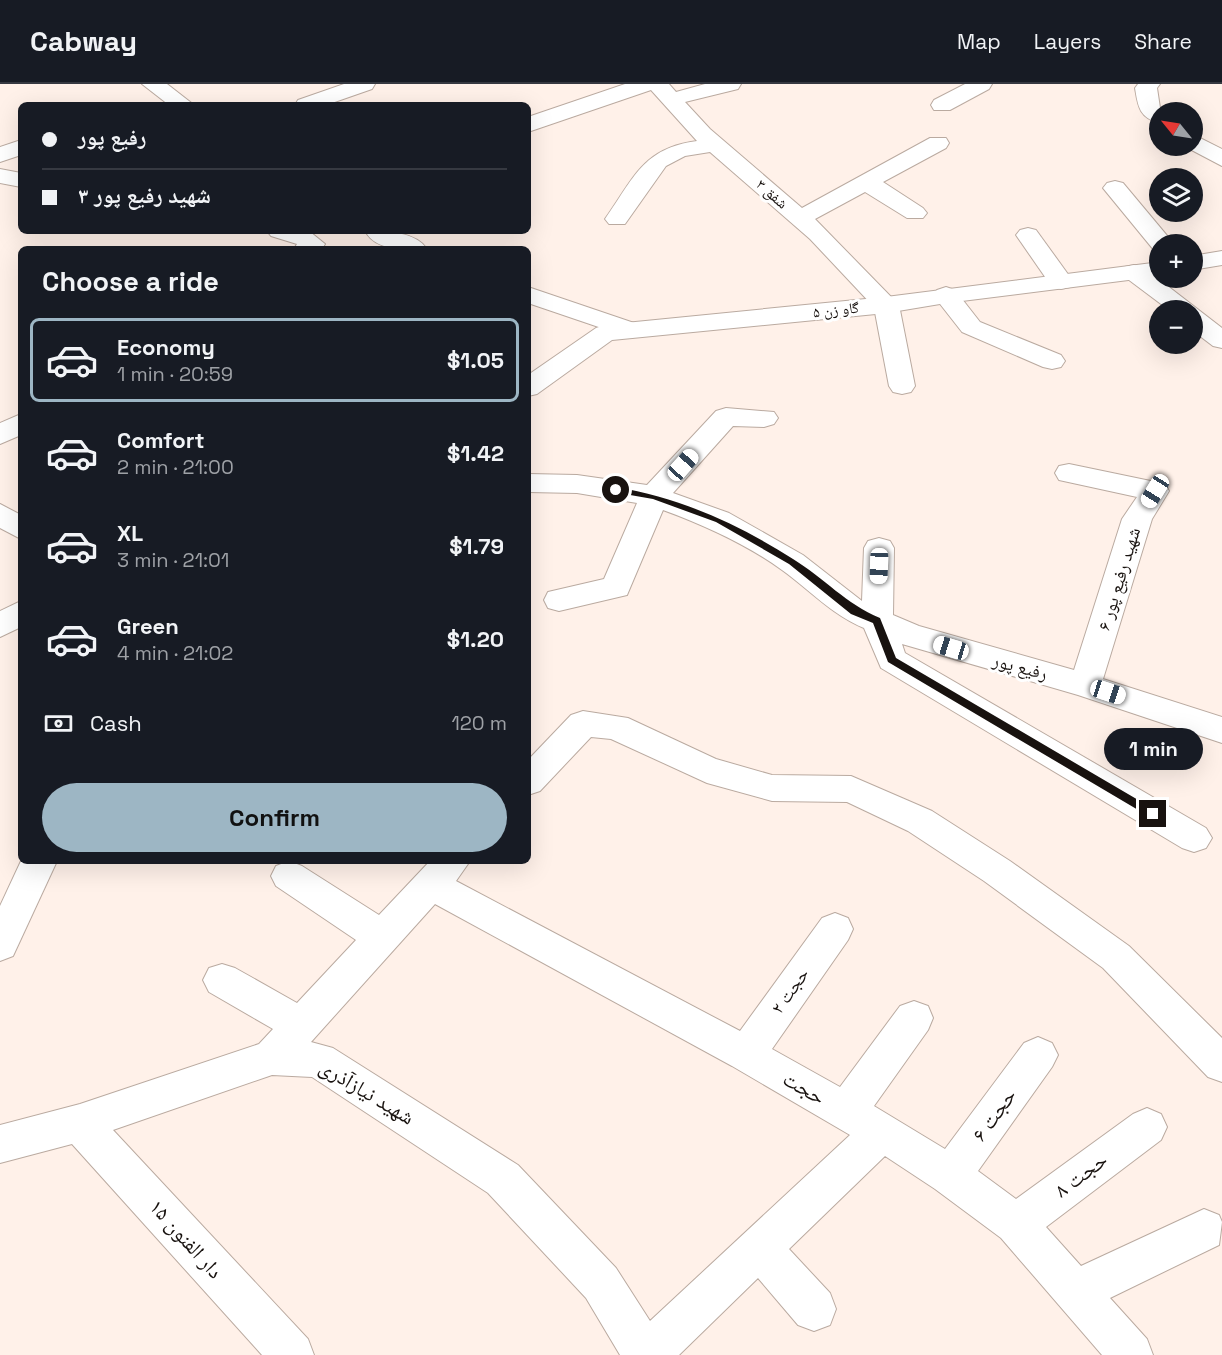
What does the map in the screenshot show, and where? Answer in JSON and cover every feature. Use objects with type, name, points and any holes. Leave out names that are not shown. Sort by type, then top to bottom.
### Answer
[{"type":"street","points":[[153,84],[179,102]]},
{"type":"street","points":[[314,102],[364,84]]},
{"type":"street","points":[[531,124],[564,110],[647,84]]},
{"type":"street","points":[[665,92],[730,84]]},
{"type":"street","points":[[942,105],[981,84]]},
{"type":"street","points":[[1149,84],[1146,88],[1149,105]]},
{"type":"street","name":"شفق ۳","points":[[665,92],[715,145],[800,218],[885,305]]},
{"type":"street","points":[[800,218],[938,143]]},
{"type":"street","points":[[617,219],[658,161],[679,150],[715,145]]},
{"type":"street","points":[[0,155],[18,148]]},
{"type":"street","points":[[1203,148],[1222,159]]},
{"type":"street","points":[[0,176],[18,179]]},
{"type":"street","points":[[866,182],[915,213]]},
{"type":"street","points":[[1115,188],[1154,234]]},
{"type":"street","points":[[294,234],[313,244],[310,246]]},
{"type":"street","points":[[379,234],[408,246]]},
{"type":"street","points":[[1028,235],[1061,282]]},
{"type":"street","points":[[1203,261],[1222,258]]},
{"type":"street","name":"گاو زن ۵","points":[[531,386],[604,333],[885,305],[946,295],[1149,270]]},
{"type":"street","points":[[1134,272],[1171,300]]},
{"type":"street","points":[[946,295],[971,327],[1052,361]]},
{"type":"street","points":[[531,296],[631,330]]},
{"type":"street","points":[[885,305],[902,386]]},
{"type":"street","points":[[1203,325],[1222,340]]},
{"type":"street","points":[[560,600],[616,587],[654,496],[726,417],[764,418]]},
{"type":"street","points":[[0,435],[18,425]]},
{"type":"street","name":"شهید رفیع پور ۶","points":[[1069,473],[1155,491],[1137,519],[1086,685]]},
{"type":"street","name":"رفیع پور","points":[[531,483],[577,484],[654,496],[719,520],[792,562],[855,612],[909,635],[1221,726]]},
{"type":"street","points":[[0,514],[18,527]]},
{"type":"street","points":[[879,548],[877,621],[892,660],[1194,838]]},
{"type":"street","points":[[0,626],[18,614]]},
{"type":"street","points":[[531,779],[583,724],[616,727],[707,770],[772,788],[851,789],[920,821],[997,871],[1116,957],[1222,1064]]},
{"type":"street","points":[[0,945],[38,864]]},
{"type":"street","points":[[272,1057],[441,873]]},
{"type":"street","name":"حجت","points":[[441,873],[882,1132],[950,1175],[1016,1224],[1131,1355]]},
{"type":"street","points":[[289,876],[381,937]]},
{"type":"street","name":"حجت ۲","points":[[746,1054],[835,928]]},
{"type":"street","points":[[222,980],[301,1025]]},
{"type":"street","points":[[846,1112],[914,1018]]},
{"type":"street","name":"حجت ۶","points":[[950,1175],[1038,1055]]},
{"type":"street","name":"شهید نیازآذری","points":[[0,1144],[80,1123],[272,1057],[319,1060],[503,1179],[601,1282],[647,1355]]},
{"type":"street","name":"دار الفنون ۱۵","points":[[80,1123],[292,1355]]},
{"type":"street","name":"حجت ۸","points":[[1016,1224],[1147,1127]]},
{"type":"street","points":[[647,1355],[882,1132]]},
{"type":"street","points":[[1076,1291],[1204,1230]]},
{"type":"street","points":[[760,1248],[814,1309]]},
{"type":"route","points":[[616,490],[654,496],[719,520],[792,562],[855,612],[877,621],[892,660],[1153,814]]}]
